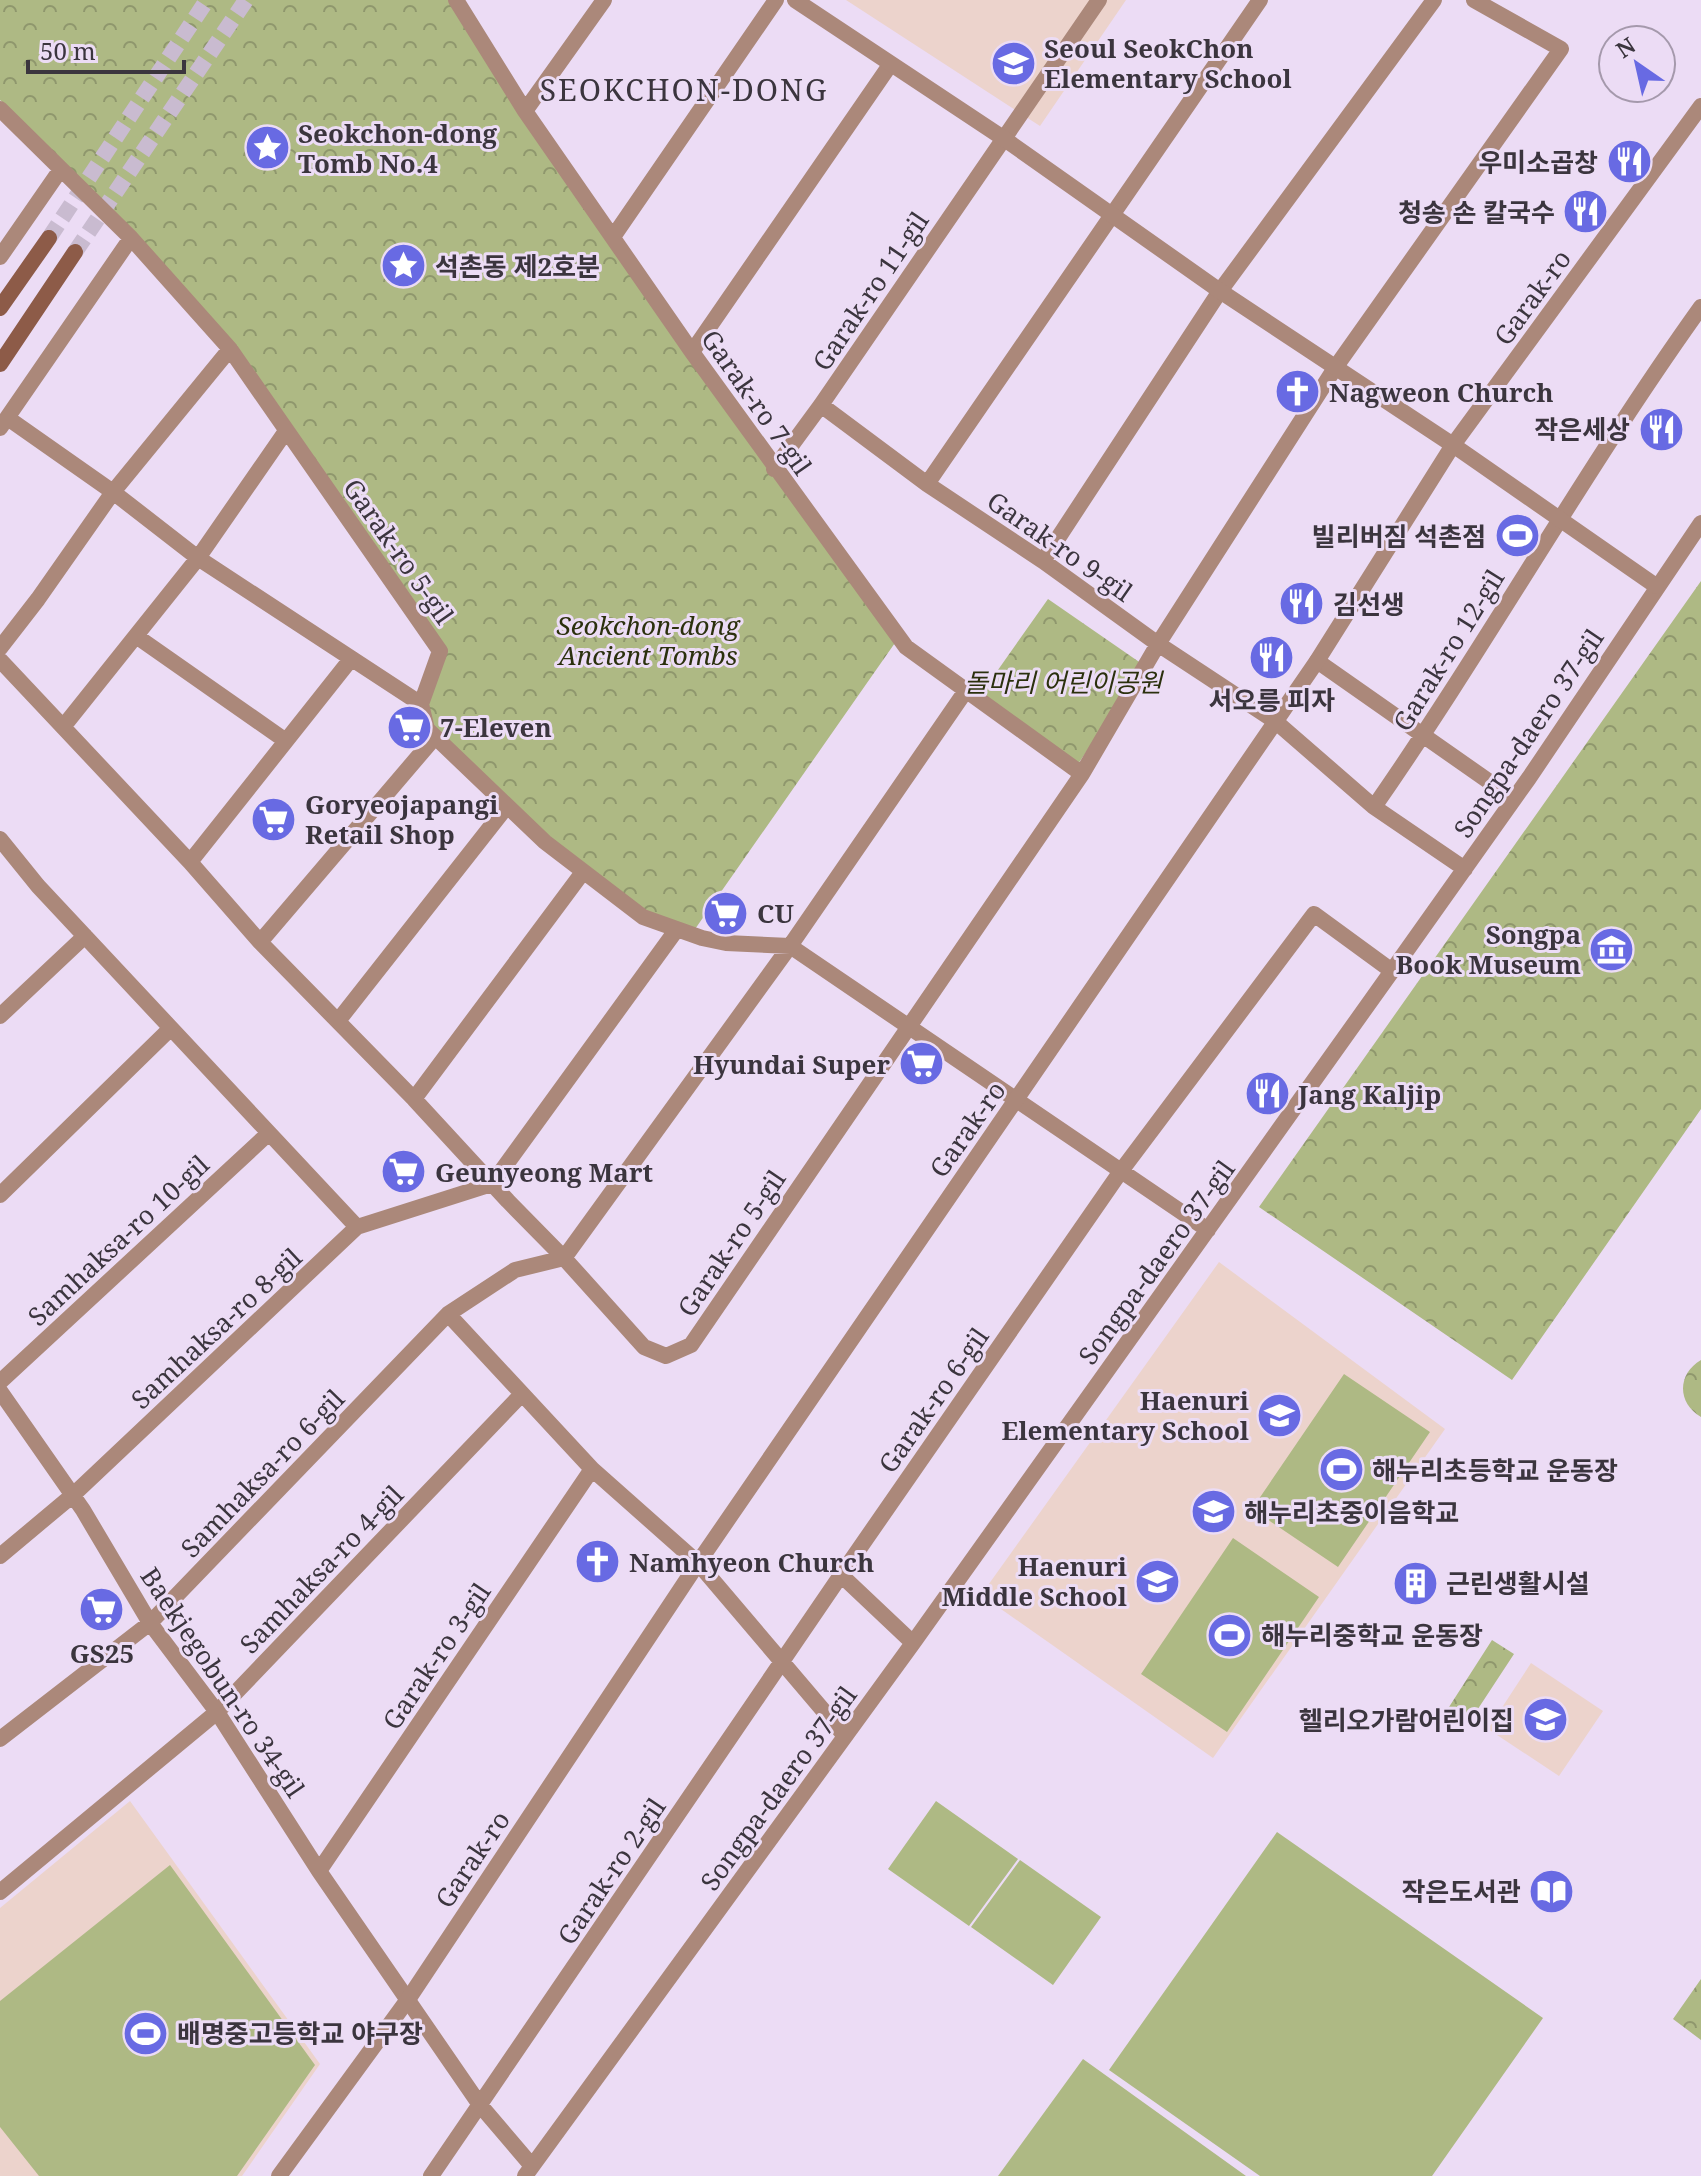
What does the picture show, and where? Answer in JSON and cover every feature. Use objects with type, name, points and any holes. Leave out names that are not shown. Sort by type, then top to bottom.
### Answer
[{"type":"main road","points":[[0,308],[49,238]]},
{"type":"main road","points":[[0,364],[75,252]]},
{"type":"street","name":"Garak-ro 7-gil","points":[[456,0],[525,111],[692,352],[906,647],[1082,774]]},
{"type":"street","points":[[525,111],[604,0]]},
{"type":"street","points":[[613,237],[776,0]]},
{"type":"street","points":[[795,0],[1003,138],[1112,217],[1453,445],[1656,586]]},
{"type":"street","name":"Garak-ro 11-gil","points":[[774,469],[1099,0]]},
{"type":"street","points":[[927,484],[1260,0]]},
{"type":"street","points":[[1043,561],[1220,291],[1434,0]]},
{"type":"street","points":[[1158,644],[1335,368],[1561,49],[1474,0]]},
{"type":"street","points":[[692,352],[890,65]]},
{"type":"street","name":"Garak-ro","points":[[279,2176],[409,1998],[698,1563],[1317,661],[1453,445],[1701,106]]},
{"type":"street","name":"Garak-ro 5-gil","points":[[0,109],[131,238],[230,349],[440,651],[421,704]]},
{"type":"street","points":[[0,257],[61,169]]},
{"type":"street","points":[[131,238],[4,424],[113,492],[198,558],[421,704],[427,729],[435,737],[545,842],[643,917],[726,943],[790,946],[1208,1230]]},
{"type":"street","name":"Garak-ro 12-gil","points":[[1374,807],[1423,736],[1655,371],[1701,307]]},
{"type":"street","points":[[0,648],[113,492],[230,349]]},
{"type":"street","name":"Garak-ro 9-gil","points":[[821,405],[927,484],[1275,721]]},
{"type":"street","points":[[63,727],[198,558],[286,431]]},
{"type":"street","name":"Songpa-daero 37-gil","points":[[528,2171],[913,1643],[1465,869],[1701,523]]},
{"type":"street","points":[[136,636],[286,741]]},
{"type":"street","name":"Garak-ro 5-gil","points":[[0,660],[190,862],[260,942],[414,1099],[644,1347],[666,1356],[691,1345],[1082,774],[1158,644]]},
{"type":"street","points":[[190,862],[351,659]]},
{"type":"street","points":[[1317,661],[1514,799]]},
{"type":"street","points":[[564,1258],[790,946],[967,689]]},
{"type":"street","points":[[1275,721],[1374,807],[1465,869]]},
{"type":"street","points":[[260,942],[435,737]]},
{"type":"street","points":[[338,1021],[507,806]]},
{"type":"street","points":[[0,839],[38,886],[357,1227]]},
{"type":"street","points":[[414,1099],[583,872]]},
{"type":"street","name":"Garak-ro 6-gil","points":[[781,1663],[1121,1171],[1314,914],[1392,971]]},
{"type":"street","points":[[492,1184],[677,929]]},
{"type":"street","points":[[0,1016],[85,936]]},
{"type":"street","points":[[0,1195],[171,1028]]},
{"type":"street","name":"Samhaksa-ro 10-gil","points":[[0,1382],[269,1133]]},
{"type":"street","name":"Samhaksa-ro 8-gil","points":[[0,1556],[73,1495],[357,1227],[492,1184]]},
{"type":"street","name":"Samhaksa-ro 6-gil","points":[[0,1739],[150,1623],[448,1314],[515,1270],[564,1258]]},
{"type":"street","points":[[448,1314],[592,1469],[698,1563],[845,1736]]},
{"type":"street","name":"Baekjegobun-ro 34-gil","points":[[0,1391],[73,1495],[150,1623],[217,1712],[319,1871],[409,1998]]},
{"type":"street","name":"Samhaksa-ro 4-gil","points":[[0,1892],[217,1712],[521,1395]]},
{"type":"street","name":"Garak-ro 3-gil","points":[[319,1871],[592,1469]]},
{"type":"street","points":[[841,1575],[913,1643]]},
{"type":"street","name":"Garak-ro 2-gil","points":[[431,2176],[781,1663]]},
{"type":"street","points":[[409,1998],[528,2171]]},
{"type":"shaded area","name":"Seoul SeokChon Elementary School","points":[[846,0],[1126,0],[1040,126]]},
{"type":"shaded area","name":"해누리초중이음학교","points":[[1219,1262],[1445,1429],[1213,1758],[981,1595]]},
{"type":"shaded area","name":"헬리오가람어린이집","points":[[1531,1663],[1603,1711],[1559,1776],[1488,1729]]},
{"type":"shaded area","name":"배명중고등학교 야구장","points":[[130,1801],[320,2064],[242,2176],[0,2176],[0,1908]]},
{"type":"green space","name":"Seokchon-dong Ancient Tombs","points":[[0,0],[456,0],[897,640],[693,932],[645,913],[547,838],[436,733],[425,701],[446,649],[139,238],[0,100]]},
{"type":"green space","points":[[1701,581],[1701,1109],[1512,1380],[1259,1207]]},
{"type":"green space","name":"돌마리 어린이공원","points":[[1048,599],[1145,666],[1078,764],[981,694]]},
{"type":"green space","points":[[1701,1360],[1701,1417],[1688,1404],[1683,1388],[1688,1373]]},
{"type":"green space","name":"해누리초등학교 운동장","points":[[1344,1374],[1430,1432],[1338,1567],[1252,1509]]},
{"type":"green space","name":"해누리중학교 운동장","points":[[1233,1538],[1319,1597],[1227,1732],[1141,1674]]},
{"type":"green space","points":[[1492,1640],[1514,1654],[1470,1721],[1449,1707]]},
{"type":"green space","points":[[936,1801],[1018,1859],[969,1926],[888,1869]]},
{"type":"green space","points":[[1277,1832],[1543,2018],[1432,2176],[1260,2176],[1109,2070]]},
{"type":"green space","points":[[1020,1860],[1101,1917],[1053,1985],[971,1927]]},
{"type":"green space","name":"배명중고등학교 야구장","points":[[170,1865],[315,2065],[237,2176],[39,2176],[0,2127],[0,2001]]},
{"type":"green space","points":[[1701,1979],[1701,2040],[1673,2019]]},
{"type":"green space","points":[[1083,2059],[1246,2176],[998,2176]]},
{"type":"tunnel","points":[[49,238],[207,0]]},
{"type":"tunnel","points":[[75,252],[246,0]]},
{"type":"place","name":"Seoul SeokChon Elementary School","points":[[1013,63]]},
{"type":"place","name":"Seokchon-dong Tomb No.4","points":[[267,148]]},
{"type":"place","name":"우미소곱창","points":[[1629,162]]},
{"type":"place","name":"청송 손 칼국수","points":[[1586,212]]},
{"type":"place","name":"석촌동 제2호분","points":[[404,266]]},
{"type":"place","name":"Nagweon Church","points":[[1298,392]]},
{"type":"place","name":"작은세상","points":[[1661,429]]},
{"type":"place","name":"빌리버짐 석촌점","points":[[1517,536]]},
{"type":"place","name":"김선생","points":[[1302,604]]},
{"type":"place","name":"서오릉 피자","points":[[1272,657]]},
{"type":"place","name":"7-Eleven","points":[[409,727]]},
{"type":"place","name":"Goryeojapangi Retail Shop","points":[[274,819]]},
{"type":"place","name":"CU","points":[[726,913]]},
{"type":"place","name":"Songpa Book Museum","points":[[1612,949]]},
{"type":"place","name":"Hyundai Super","points":[[921,1064]]},
{"type":"place","name":"Jang Kaljip","points":[[1267,1094]]},
{"type":"place","name":"Geunyeong Mart","points":[[404,1172]]},
{"type":"place","name":"Haenuri Elementary School","points":[[1280,1415]]},
{"type":"place","name":"해누리초등학교 운동장","points":[[1341,1470]]},
{"type":"place","name":"해누리초중이음학교","points":[[1213,1512]]},
{"type":"place","name":"Namhyeon Church","points":[[598,1562]]},
{"type":"place","name":"Haenuri Middle School","points":[[1158,1581]]},
{"type":"place","name":"근린생활시설","points":[[1415,1583]]},
{"type":"place","name":"GS25","points":[[102,1610]]},
{"type":"place","name":"해누리중학교 운동장","points":[[1230,1635]]},
{"type":"place","name":"헬리오가람어린이집","points":[[1545,1720]]},
{"type":"place","name":"작은도서관","points":[[1552,1891]]},
{"type":"place","name":"배명중고등학교 야구장","points":[[146,2033]]},
{"type":"district","name":"SEOKCHON-DONG","points":[[684,89]]}]
